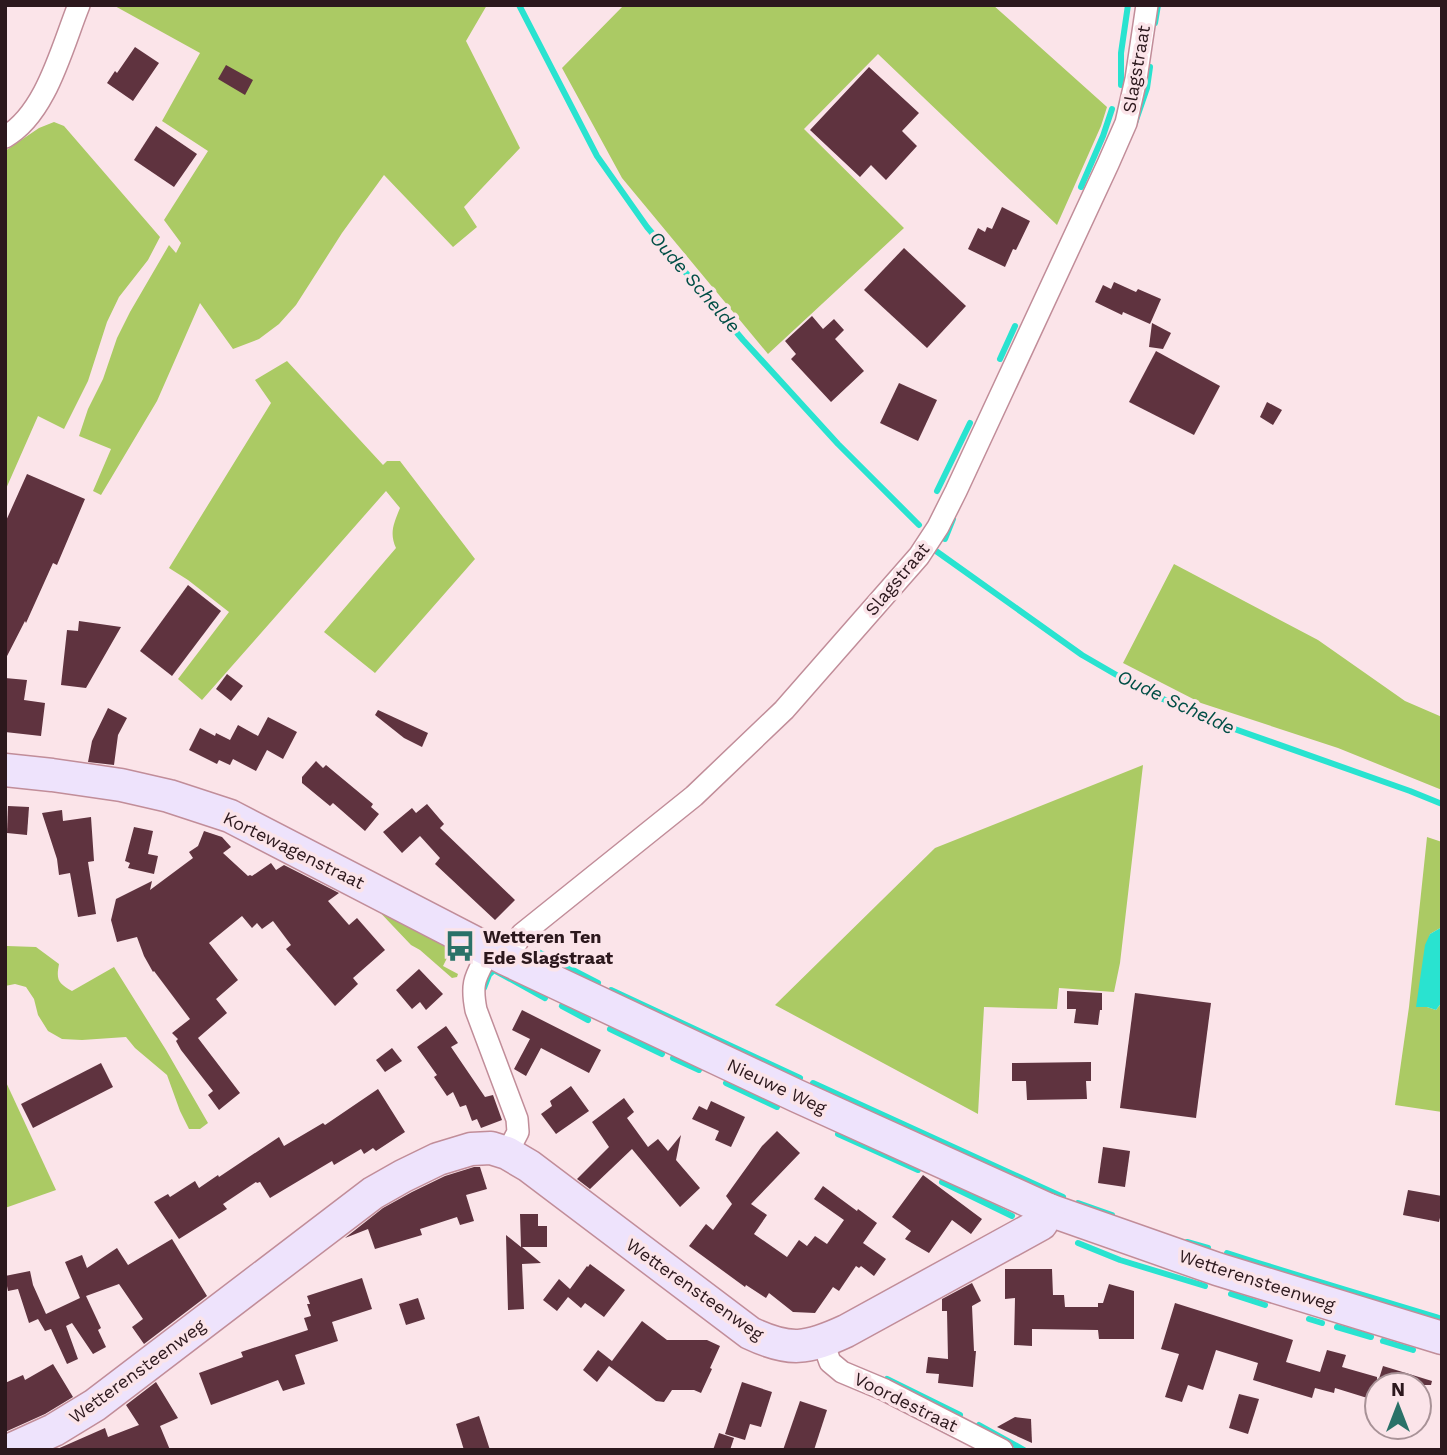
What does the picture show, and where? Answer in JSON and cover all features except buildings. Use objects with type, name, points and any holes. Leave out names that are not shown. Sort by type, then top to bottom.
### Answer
[{"type":"street","points":[[5,137],[26,121],[43,96],[79,5]]},
{"type":"street","name":"Slagstraat","points":[[498,954],[694,796],[784,710],[919,556],[938,527],[956,491],[1126,123],[1136,79],[1147,5]]},
{"type":"street","name":"Kortewagenstraat","points":[[5,770],[121,785],[169,796],[230,816],[498,954]]},
{"type":"street","points":[[498,954],[475,978],[473,987],[476,1010],[517,1118],[518,1132],[507,1153]]},
{"type":"street","name":"Nieuwe Weg","points":[[498,954],[797,1096],[1049,1210]]},
{"type":"street","name":"Wetterensteenweg","points":[[10,1450],[42,1437],[94,1405],[373,1193],[456,1152],[471,1149],[491,1148],[507,1153],[750,1333],[787,1346],[823,1342],[889,1308],[1041,1224],[1049,1210],[1217,1269],[1442,1338]]},
{"type":"street","name":"Voordestraat","points":[[823,1342],[830,1362],[842,1372],[1002,1450]]},
{"type":"shaded area","points":[[113,5],[487,5],[466,41],[520,148],[464,207],[477,227],[453,247],[384,175],[342,233],[296,305],[279,324],[259,339],[233,349],[200,303],[157,401],[101,495],[93,491],[111,449],[79,436],[117,338],[130,312],[169,245],[176,253],[181,243],[164,220],[208,151],[162,121],[200,53]]},
{"type":"shaded area","points":[[624,5],[993,5],[1107,107],[1057,225],[878,54],[804,129],[904,228],[768,354],[622,178],[562,68]]},
{"type":"shaded area","points":[[54,122],[64,126],[160,237],[148,260],[119,297],[107,322],[88,381],[64,429],[38,416],[5,491],[5,151],[39,128]]},
{"type":"shaded area","points":[[287,361],[383,465],[387,461],[400,461],[475,559],[375,673],[324,632],[396,548],[394,523],[400,508],[386,491],[202,700],[178,679],[229,612],[169,568],[271,403],[255,380]]},
{"type":"shaded area","points":[[1174,564],[1318,640],[1405,701],[1442,717],[1442,790],[1338,748],[1201,703],[1123,663]]},
{"type":"shaded area","points":[[1143,765],[1120,963],[1114,992],[1059,988],[1057,1009],[984,1007],[978,1114],[775,1005],[935,848]]},
{"type":"shaded area","points":[[1427,837],[1442,842],[1442,927],[1430,934],[1417,1007],[1436,1010],[1442,1002],[1442,1112],[1395,1105],[1409,1007]]},
{"type":"shaded area","points":[[373,905],[471,953],[465,959],[450,952],[443,966],[458,974],[457,977],[452,978],[411,945]]},
{"type":"shaded area","points":[[1442,927],[1442,1002],[1436,1010],[1416,1007],[1425,945],[1430,934]]},
{"type":"shaded area","points":[[5,945],[36,947],[59,964],[59,981],[72,991],[114,967],[208,1123],[200,1129],[189,1129],[167,1075],[126,1037],[62,1039],[48,1031],[26,987],[15,984],[5,986]]},
{"type":"shaded area","points":[[5,1080],[56,1190],[5,1208]]},
{"type":"waterway","name":"Oude Schelde","points":[[519,5],[597,156],[647,227],[743,340],[838,444],[919,525]]},
{"type":"waterway","points":[[1121,85],[1121,53],[1128,5]]},
{"type":"waterway","points":[[1155,23],[1158,5]]},
{"type":"waterway","points":[[1135,123],[1147,88],[1150,67]]},
{"type":"waterway","points":[[1081,187],[1112,109]]},
{"type":"waterway","points":[[1000,359],[1015,326]]},
{"type":"waterway","points":[[937,491],[970,423]]},
{"type":"waterway","points":[[945,539],[953,519]]},
{"type":"waterway","name":"Oude Schelde","points":[[936,551],[1082,655],[1139,688],[1209,720],[1442,804]]},
{"type":"waterway","points":[[536,951],[598,983]]},
{"type":"waterway","points":[[484,988],[494,970],[545,998]]},
{"type":"waterway","points":[[611,990],[800,1078]]},
{"type":"waterway","points":[[562,1006],[588,1020]]},
{"type":"waterway","points":[[610,1029],[662,1054]]},
{"type":"waterway","points":[[673,1058],[699,1070]]},
{"type":"waterway","points":[[726,1083],[777,1107]]},
{"type":"waterway","points":[[813,1083],[1063,1197]]},
{"type":"waterway","points":[[838,1134],[918,1170]]},
{"type":"waterway","points":[[942,1182],[1012,1216]]},
{"type":"waterway","points":[[1078,1203],[1112,1215]]},
{"type":"waterway","points":[[1187,1242],[1208,1248]]},
{"type":"waterway","points":[[1078,1243],[1120,1260],[1205,1286]]},
{"type":"waterway","points":[[1227,1253],[1442,1319]]},
{"type":"waterway","points":[[1231,1294],[1265,1305]]},
{"type":"waterway","points":[[1309,1319],[1322,1323]]},
{"type":"waterway","points":[[1337,1327],[1371,1337]]},
{"type":"waterway","points":[[1383,1341],[1413,1350]]},
{"type":"waterway","points":[[887,1379],[960,1415]]},
{"type":"waterway","points":[[979,1425],[1024,1450]]},
{"type":"place","name":"Wetteren Ten Ede Slagstraat","points":[[460,946]]}]
